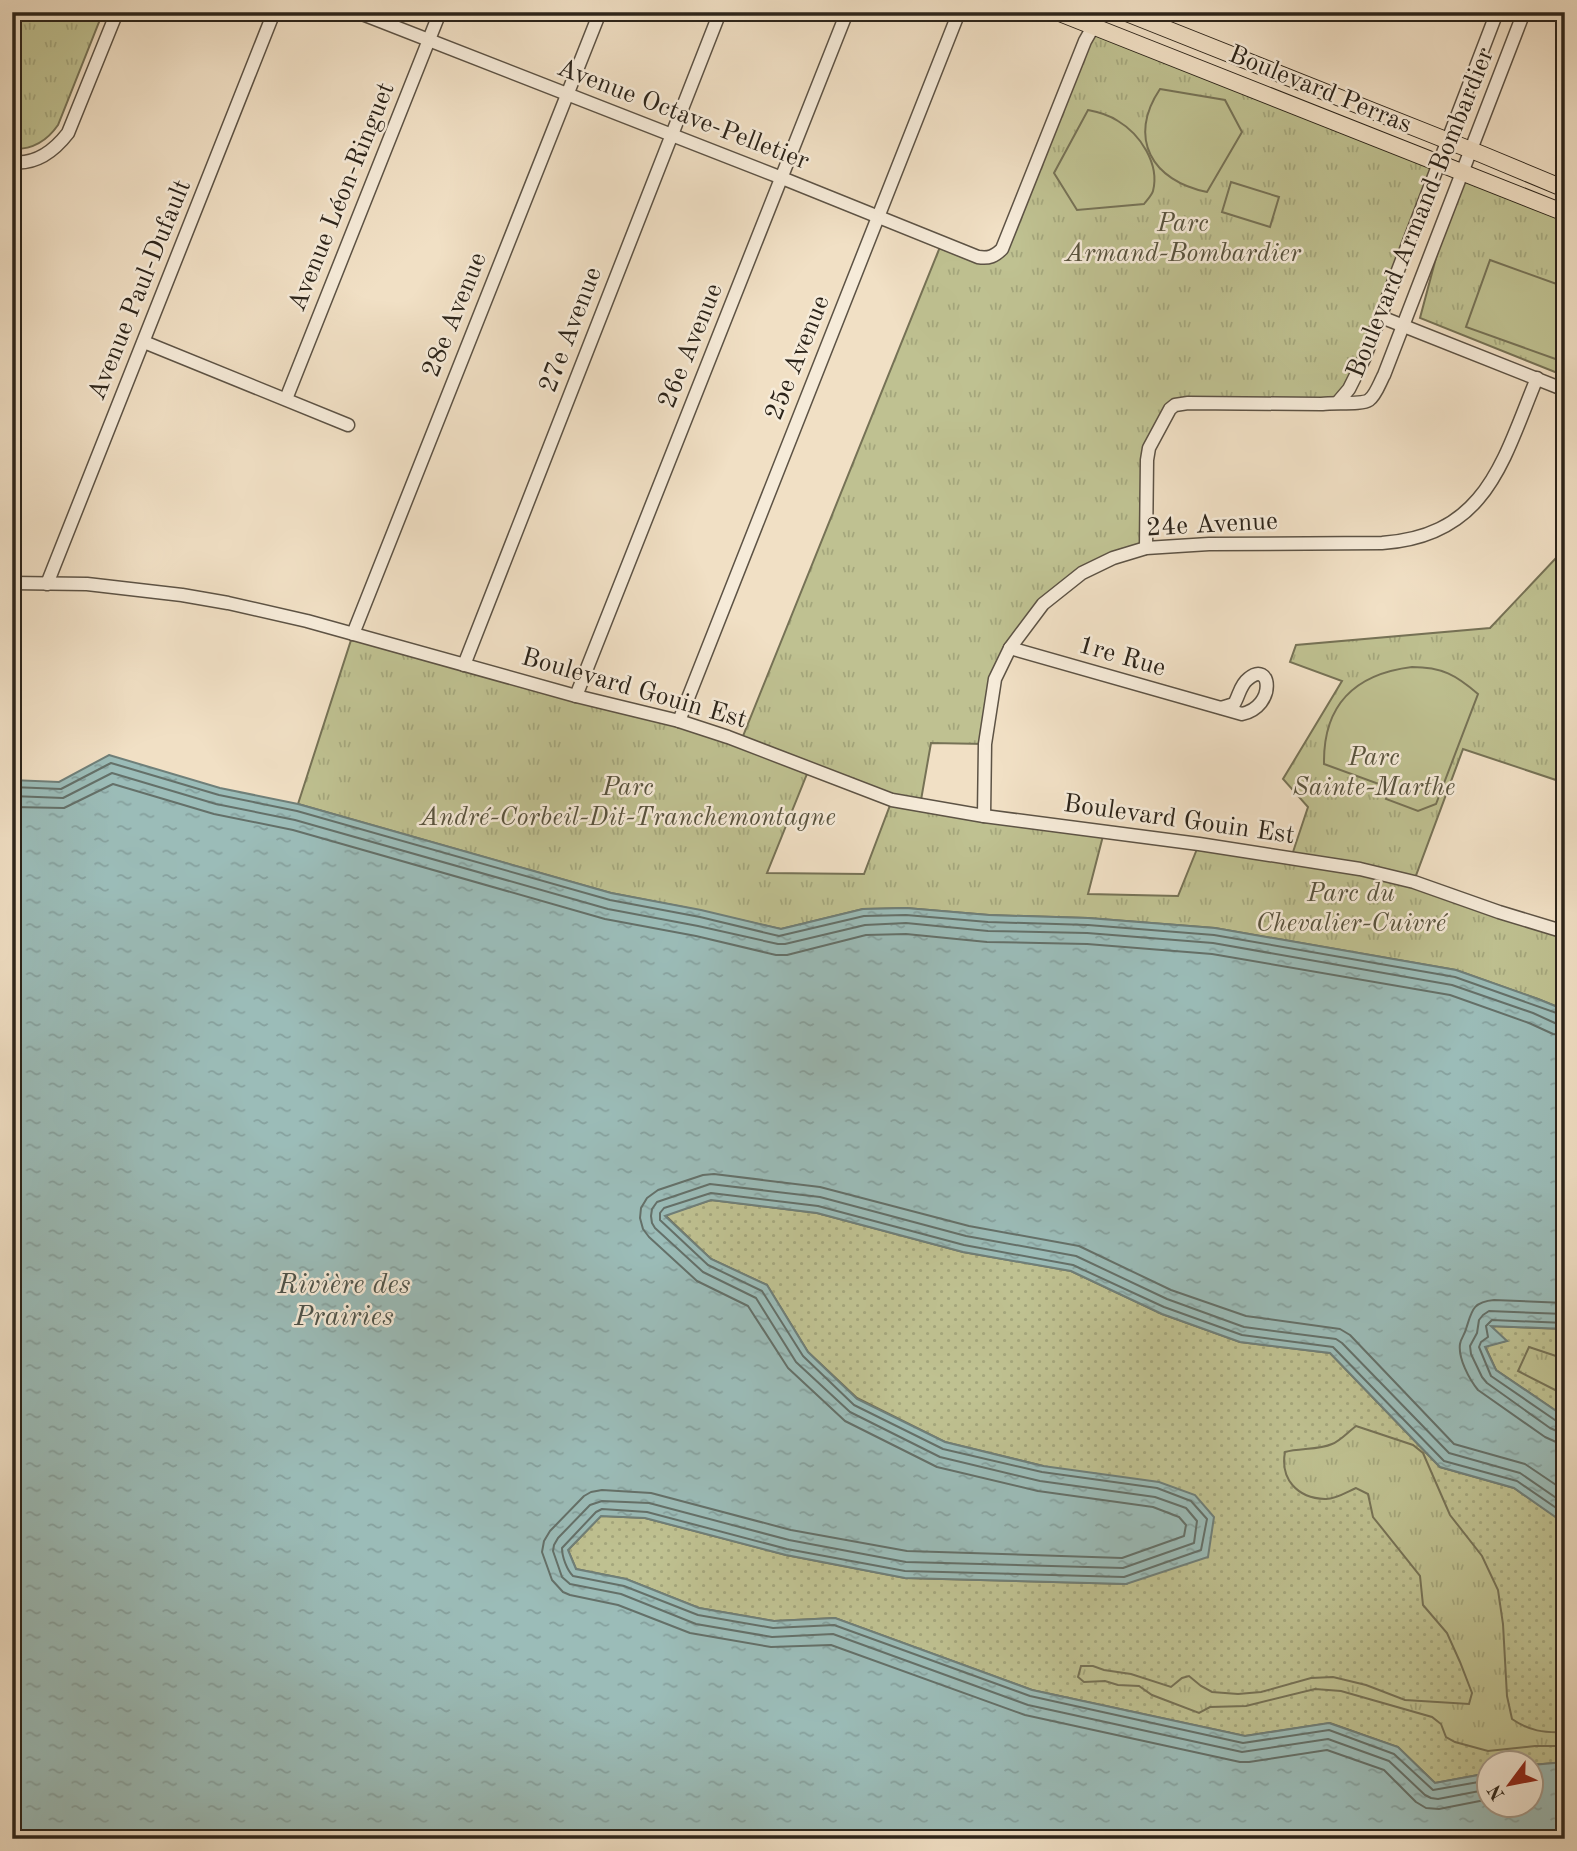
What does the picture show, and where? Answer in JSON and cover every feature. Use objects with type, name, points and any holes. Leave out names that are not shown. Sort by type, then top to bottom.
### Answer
[{"type":"main road","name":"Boulevard Perras","points":[[1057,12],[1565,213]]},
{"type":"main road","name":"Boulevard Perras","points":[[1124,12],[1471,149],[1565,189]]},
{"type":"street","points":[[12,162],[35,160],[59,146],[68,133],[117,12]]},
{"type":"street","name":"Avenue Paul-Dufault","points":[[47,583],[274,12]]},
{"type":"street","name":"Avenue Octave-Pelletier","points":[[357,12],[986,258],[1002,249],[1093,27]]},
{"type":"street","name":"Avenue Léon-Ringuet","points":[[286,399],[440,12]]},
{"type":"street","name":"28e Avenue","points":[[353,634],[600,12]]},
{"type":"street","name":"27e Avenue","points":[[464,665],[720,12]]},
{"type":"street","name":"26e Avenue","points":[[576,696],[846,12]]},
{"type":"street","name":"25e Avenue","points":[[679,720],[959,12]]},
{"type":"street","name":"Boulevard Armand-Bombardier","points":[[1338,402],[1357,376],[1497,12]]},
{"type":"street","name":"Boulevard Armand-Bombardier","points":[[1146,548],[1147,460],[1154,436],[1175,405],[1338,402],[1357,404],[1372,398],[1403,326],[1524,12]]},
{"type":"street","points":[[1381,317],[1565,390]]},
{"type":"street","points":[[144,342],[348,425]]},
{"type":"street","name":"24e Avenue","points":[[984,816],[985,744],[995,679],[1010,648],[1043,604],[1082,573],[1113,558],[1146,548],[1209,544],[1382,543],[1428,534],[1466,512],[1492,482],[1536,378]]},
{"type":"street","name":"Boulevard Gouin Est","points":[[12,583],[87,584],[182,595],[281,615],[576,696],[679,720],[736,739],[892,800],[984,816],[1199,844],[1360,869],[1414,882],[1499,912],[1564,928]]},
{"type":"street","name":"1re Rue","points":[[1010,648],[1221,708]]},
{"type":"green space","points":[[12,12],[103,12],[58,125],[49,136],[38,143],[19,149],[12,149]]},
{"type":"green space","points":[[1093,27],[1438,163],[1381,317],[1338,402],[1174,405],[1154,436],[1146,548],[1113,558],[1043,604],[995,679],[985,744],[931,743],[921,800],[1104,832],[1088,894],[1178,896],[1199,844],[1291,858],[1308,807],[1283,779],[1342,681],[1290,662],[1296,645],[1490,628],[1557,557],[1565,536],[1565,783],[1463,749],[1414,881],[1565,936],[1565,1010],[1456,970],[1215,928],[906,908],[863,909],[781,929],[611,893],[298,804],[353,634],[741,741],[942,242],[992,257]],"holes":[[[809,769],[892,800],[864,874],[767,873]]]},
{"type":"green space","points":[[1160,89],[1225,100],[1242,132],[1207,192],[1172,178],[1159,167],[1151,155],[1146,140],[1146,124],[1150,107]]},
{"type":"green space","points":[[1088,110],[1115,119],[1141,142],[1154,170],[1152,193],[1144,204],[1077,210],[1054,173]]},
{"type":"green space","points":[[1463,172],[1565,213],[1565,376],[1420,318],[1453,194]]},
{"type":"green space","points":[[1231,182],[1279,197],[1270,227],[1222,212]]},
{"type":"green space","points":[[1490,260],[1565,287],[1564,362],[1466,327]]},
{"type":"green space","name":"Parc Sainte-Marthe","points":[[1412,667],[1448,673],[1478,694],[1436,804],[1418,811],[1386,799],[1390,788],[1324,764],[1329,725],[1346,696],[1374,677]]},
{"type":"green space","points":[[711,1200],[817,1213],[963,1252],[1071,1271],[1162,1314],[1240,1342],[1330,1353],[1440,1467],[1514,1488],[1562,1521],[1565,1526],[1565,1762],[1546,1764],[1546,1750],[1476,1750],[1476,1775],[1435,1783],[1398,1747],[1330,1723],[1245,1736],[1032,1690],[835,1618],[774,1621],[699,1608],[626,1579],[576,1569],[568,1550],[601,1516],[645,1518],[786,1555],[905,1578],[1126,1584],[1043,1466],[945,1442],[857,1398],[808,1352],[767,1285],[711,1259],[665,1215]]},
{"type":"green space","points":[[1489,1326],[1565,1329],[1565,1417],[1496,1370],[1485,1346],[1506,1341]]},
{"type":"green space","points":[[1529,1347],[1565,1359],[1565,1395],[1518,1371]]},
{"type":"green space","points":[[1356,1426],[1413,1445],[1423,1453],[1450,1515],[1482,1556],[1498,1590],[1503,1624],[1507,1696],[1512,1719],[1537,1730],[1565,1732],[1565,1746],[1484,1750],[1446,1737],[1441,1724],[1432,1717],[1341,1691],[1315,1689],[1246,1706],[1210,1707],[1199,1713],[1152,1695],[1139,1686],[1105,1681],[1084,1682],[1078,1677],[1081,1666],[1131,1674],[1171,1687],[1189,1676],[1212,1692],[1238,1694],[1261,1692],[1311,1678],[1333,1677],[1366,1685],[1405,1700],[1469,1704],[1472,1693],[1447,1633],[1423,1605],[1420,1576],[1373,1517],[1368,1494],[1356,1488],[1332,1498],[1315,1498],[1299,1491],[1288,1478],[1285,1471],[1285,1452],[1327,1446],[1338,1441]]},
{"type":"water","name":"Rivière des Prairies","points":[[109,755],[220,788],[298,804],[611,893],[781,929],[863,909],[906,908],[1215,928],[1456,970],[1565,1010],[1565,1329],[1491,1326],[1507,1341],[1485,1347],[1496,1370],[1565,1417],[1565,1526],[1514,1488],[1440,1467],[1330,1353],[1240,1342],[1162,1314],[1071,1271],[963,1252],[817,1213],[711,1200],[665,1216],[711,1259],[767,1285],[808,1352],[857,1399],[945,1442],[1043,1466],[1159,1482],[1195,1495],[1214,1517],[1208,1557],[1126,1584],[905,1578],[786,1555],[645,1518],[601,1516],[568,1550],[576,1569],[626,1579],[699,1608],[774,1621],[835,1618],[1032,1690],[1245,1736],[1329,1723],[1398,1747],[1435,1783],[1476,1775],[1476,1820],[1546,1820],[1546,1764],[1565,1762],[1565,1839],[12,1839],[12,780],[59,782]]},
{"type":"park label","name":"Parc Armand-Bombardier","points":[[1183,239]]},
{"type":"park label","name":"Parc André-Corbeil-Dit-Tranchemontagne","points":[[628,803]]},
{"type":"park label","name":"Parc du Chevalier-Cuivré","points":[[1351,909]]}]
